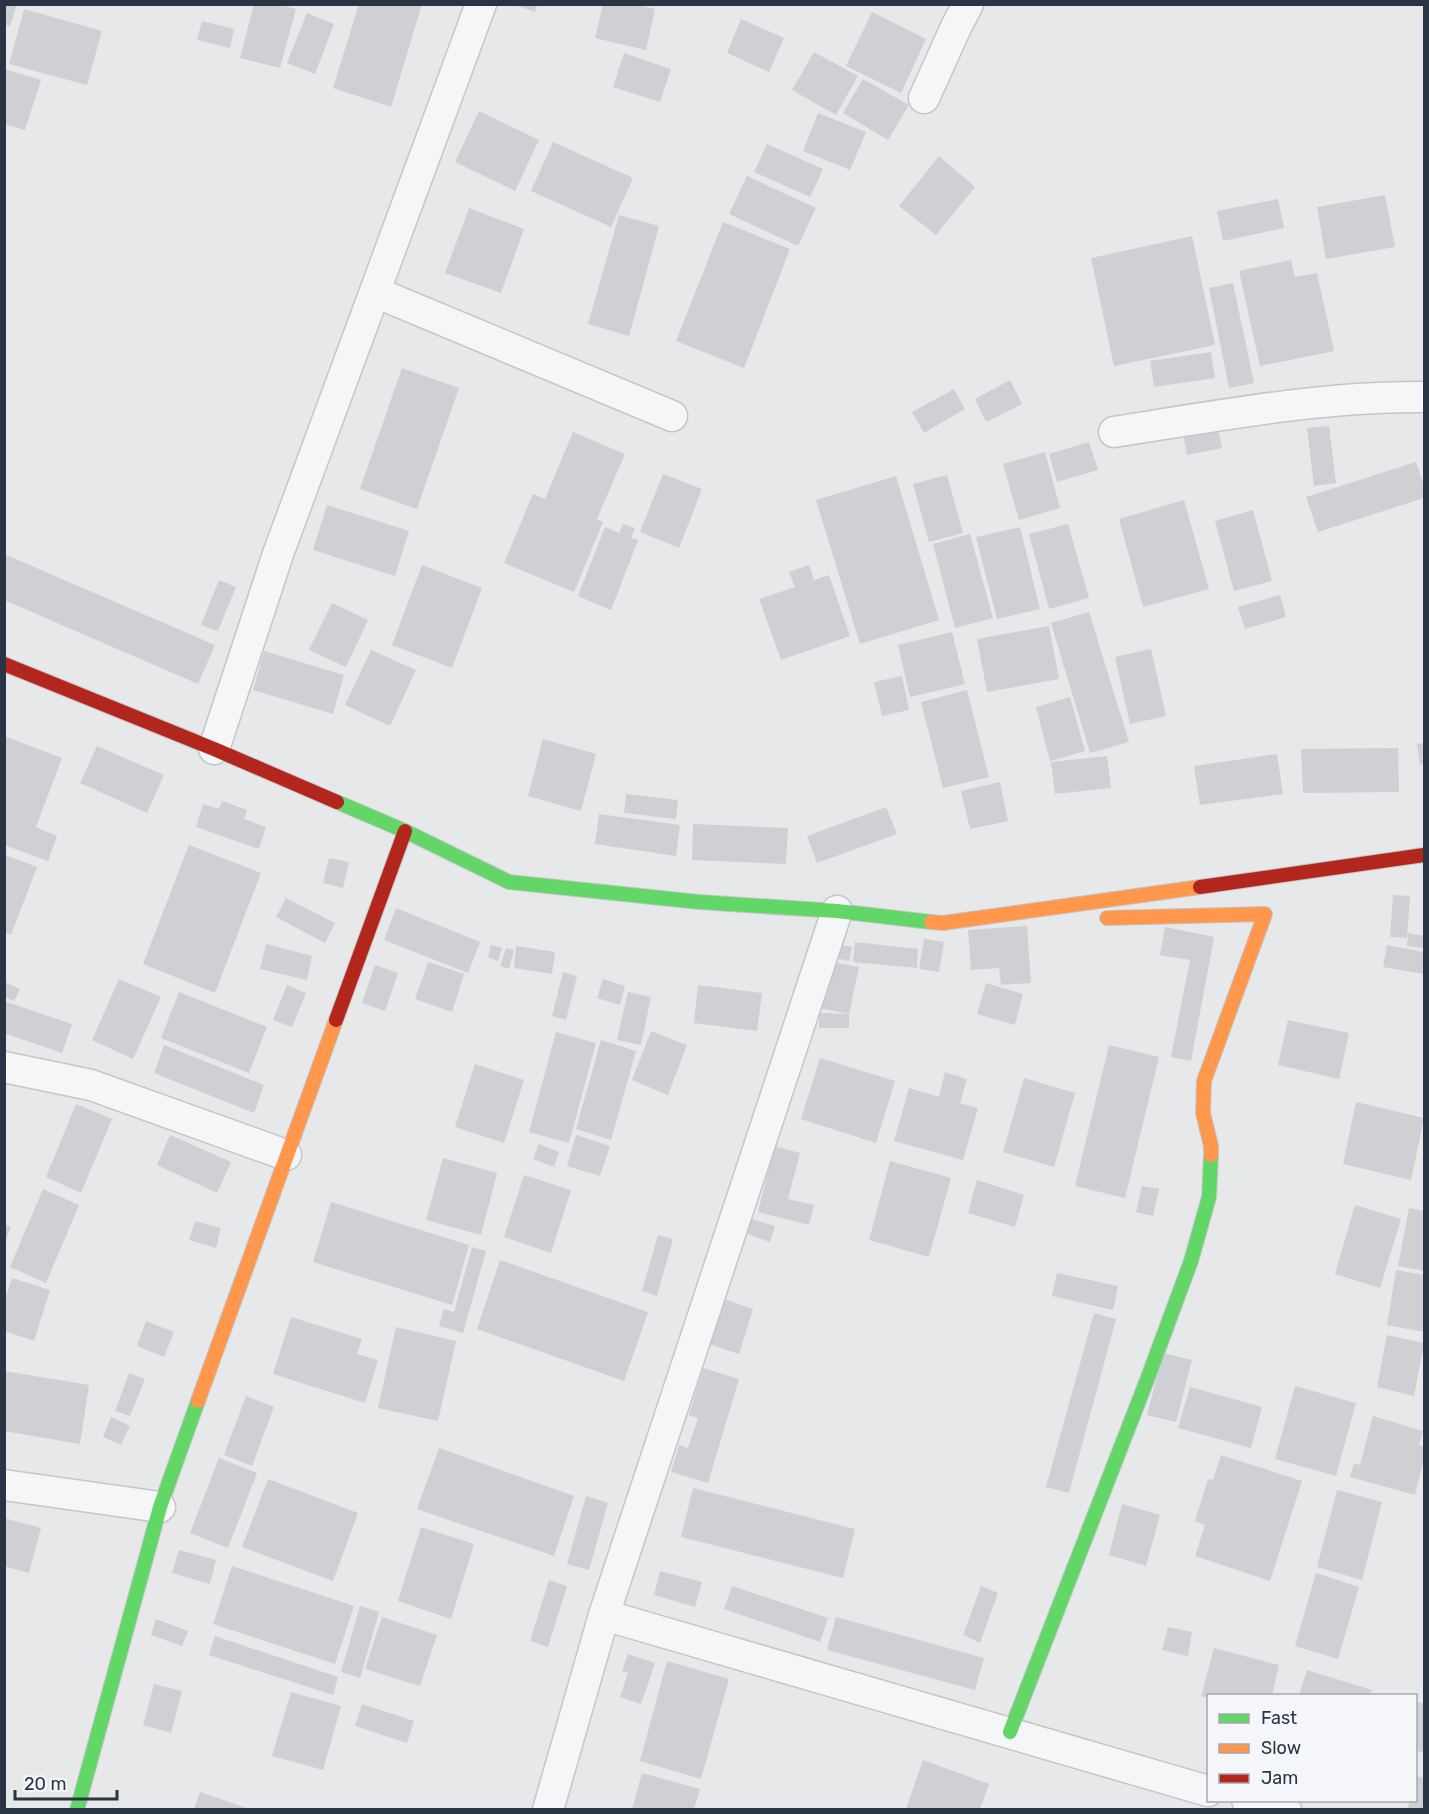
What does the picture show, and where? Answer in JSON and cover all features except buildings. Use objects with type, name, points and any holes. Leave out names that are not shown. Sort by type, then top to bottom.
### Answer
[{"type":"street","points":[[214,749],[278,554],[482,4]]},
{"type":"street","points":[[924,98],[968,4]]},
{"type":"street","points":[[375,292],[672,416]]},
{"type":"street","points":[[1114,432],[1248,411],[1385,396],[1425,397]]},
{"type":"street","points":[[4,663],[214,749],[405,831],[510,882],[699,902],[837,911],[943,923],[1062,920]]},
{"type":"street","points":[[77,1809],[160,1507],[405,831]]},
{"type":"street","points":[[943,923],[1425,855]]},
{"type":"street","points":[[548,1809],[604,1615],[837,911]]},
{"type":"street","points":[[1010,1732],[1191,1261],[1209,1197],[1211,1146],[1203,1113],[1204,1081],[1265,914],[1098,919]]},
{"type":"street","points":[[4,1066],[91,1085],[286,1155]]},
{"type":"street","points":[[4,1485],[160,1507]]},
{"type":"street","points":[[604,1615],[1207,1790]]},
{"type":"street","points":[[1256,1802],[1286,1809]]},
{"type":"traffic: fast","points":[[337,802],[405,831],[509,882],[699,902],[837,911],[931,922]]},
{"type":"traffic: fast","points":[[1010,1732],[1191,1261],[1209,1197],[1211,1155]]},
{"type":"traffic: fast","points":[[77,1810],[160,1507],[198,1401]]},
{"type":"traffic: slow","points":[[931,922],[943,923],[1200,887]]},
{"type":"traffic: slow","points":[[1107,918],[1265,914],[1204,1081],[1203,1113],[1211,1155]]},
{"type":"traffic: slow","points":[[198,1401],[336,1020]]},
{"type":"traffic: jam","points":[[4,664],[214,749],[337,802]]},
{"type":"traffic: jam","points":[[336,1020],[405,831]]},
{"type":"traffic: jam","points":[[1200,887],[1424,855]]}]
